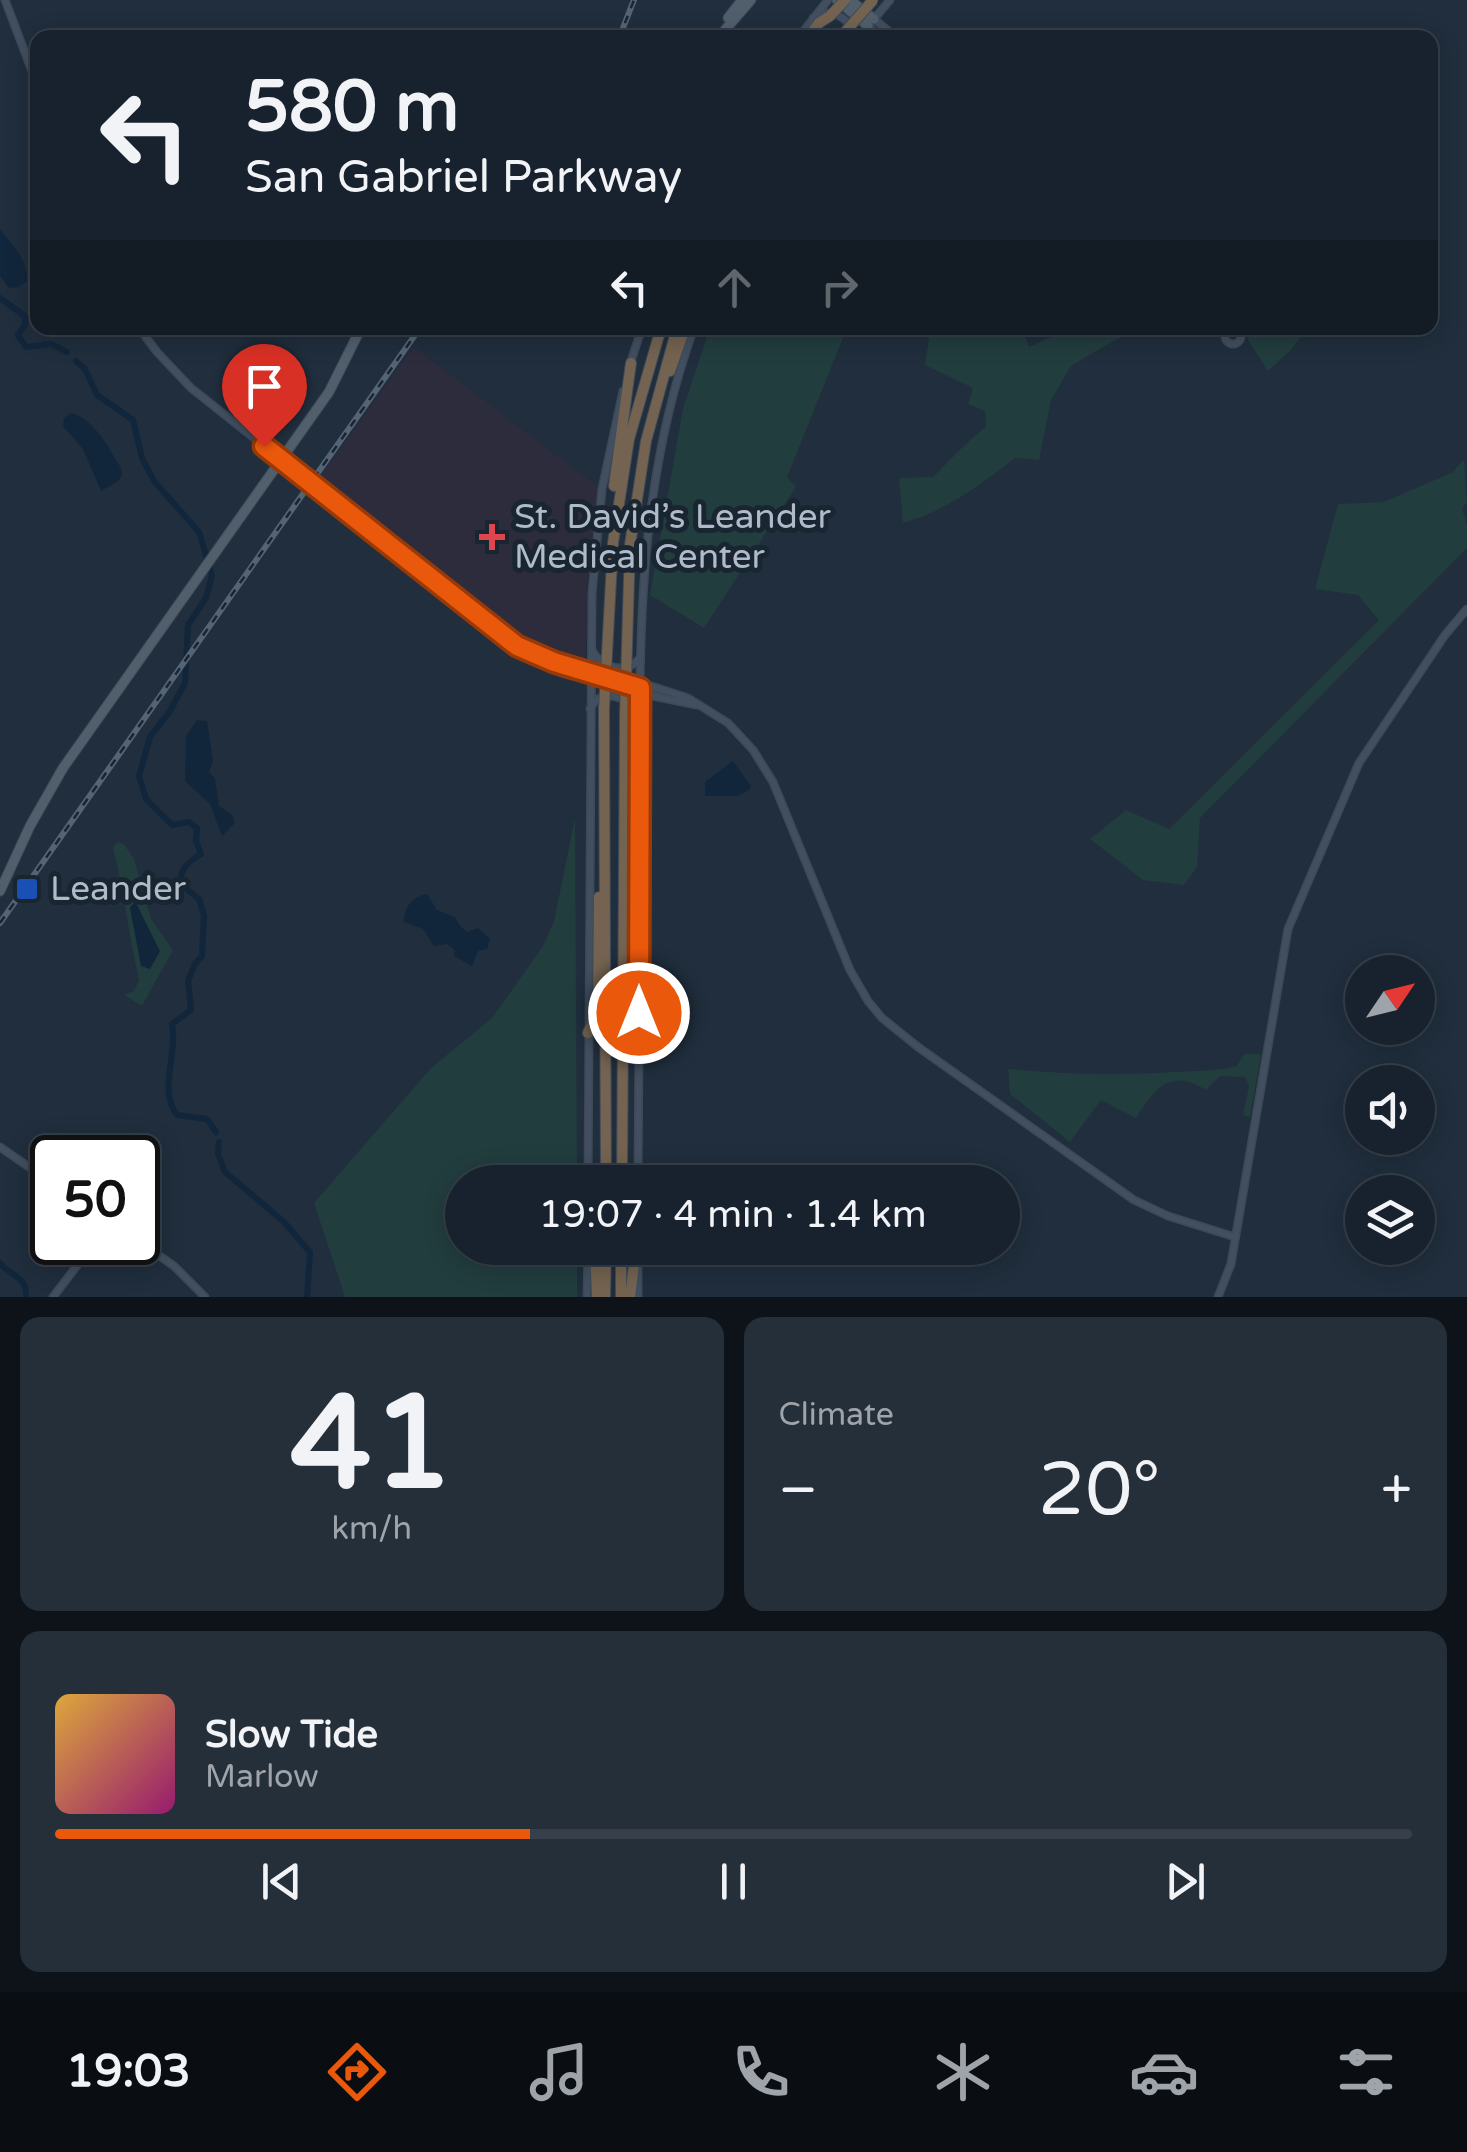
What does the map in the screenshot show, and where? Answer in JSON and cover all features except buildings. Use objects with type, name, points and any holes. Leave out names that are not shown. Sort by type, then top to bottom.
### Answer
[{"type":"highway","points":[[814,30],[848,0]]},
{"type":"highway","points":[[847,30],[873,0]]},
{"type":"highway","points":[[821,30],[830,16]]},
{"type":"highway","points":[[606,1165],[604,709],[613,538],[629,440],[659,335]]},
{"type":"highway","points":[[622,1165],[626,616],[630,545],[643,458],[675,335]]},
{"type":"highway","points":[[643,458],[683,335]]},
{"type":"highway","points":[[613,538],[611,504],[630,363]]},
{"type":"highway","points":[[588,1033],[598,1010],[600,789],[606,777]]},
{"type":"highway","points":[[625,778],[631,800],[631,1012],[639,1040]]},
{"type":"highway","points":[[594,1265],[597,1297]]},
{"type":"highway","points":[[605,1297],[606,1265]]},
{"type":"highway","points":[[621,1297],[622,1265]]},
{"type":"highway","points":[[630,1297],[635,1265]]},
{"type":"main road","points":[[721,30],[742,0]]},
{"type":"main road","points":[[723,30],[751,0]]},
{"type":"main road","points":[[837,0],[869,27]]},
{"type":"main road","points":[[848,0],[869,27]]},
{"type":"main road","points":[[0,891],[52,785],[334,384],[358,335]]},
{"type":"street","points":[[5,0],[30,66]]},
{"type":"street","points":[[814,17],[818,0]]},
{"type":"street","points":[[804,30],[828,0]]},
{"type":"street","points":[[862,0],[874,5],[889,1]]},
{"type":"street","points":[[869,27],[889,1]]},
{"type":"street","points":[[889,1],[884,19],[889,30]]},
{"type":"street","points":[[814,17],[827,11],[837,14],[853,30]]},
{"type":"street","points":[[144,335],[191,388],[517,646],[640,688],[653,696],[698,705],[728,723],[743,736],[765,767],[850,970],[882,1018],[1134,1200],[1168,1216],[1235,1237]]},
{"type":"street","points":[[588,1165],[593,570],[602,490],[640,335]]},
{"type":"street","points":[[638,1165],[638,721],[644,567],[652,493],[672,396],[692,335]]},
{"type":"street","points":[[1218,1297],[1230,1269],[1288,929],[1359,763],[1467,609]]},
{"type":"street","points":[[591,648],[602,664],[623,669],[633,667],[640,658]]},
{"type":"street","points":[[589,712],[597,698],[606,695],[632,703],[638,721]]},
{"type":"street","points":[[0,1147],[30,1168]]},
{"type":"street","points":[[160,1257],[205,1297]]},
{"type":"street","points":[[52,1297],[78,1265]]},
{"type":"street","points":[[587,1297],[590,1265]]},
{"type":"street","points":[[637,1265],[638,1297]]},
{"type":"shaded area","name":"St. David’s Leander Medical Center","points":[[414,347],[599,487],[583,663],[537,652],[508,634],[319,478]]},
{"type":"green space","points":[[708,335],[844,335],[787,477],[796,487],[704,628],[650,595],[683,409]]},
{"type":"green space","points":[[926,335],[1025,335],[1029,347],[1056,335],[1128,335],[1071,366],[1051,400],[1039,460],[1015,458],[948,504],[903,523],[899,478],[933,477],[986,427],[985,411],[968,404],[973,388],[925,365]]},
{"type":"green space","points":[[1248,335],[1303,335],[1268,371]]},
{"type":"green space","points":[[1464,459],[1467,502],[1462,509],[1467,524],[1467,548],[1200,818],[1197,867],[1184,885],[1143,880],[1090,839],[1126,810],[1169,829],[1379,620],[1358,595],[1315,589],[1338,504],[1384,502],[1453,472]]},
{"type":"green space","points":[[575,818],[577,1165],[445,1165],[445,1265],[577,1265],[577,1297],[345,1297],[314,1203],[431,1068],[492,1018],[543,946],[554,921]]},
{"type":"green space","points":[[117,842],[124,844],[134,859],[151,919],[173,950],[142,1006],[124,995],[134,991],[139,980],[113,848]]},
{"type":"green space","points":[[1244,1054],[1261,1054],[1250,1117],[1243,1115],[1249,1086],[1245,1077],[1220,1076],[1206,1090],[1193,1083],[1173,1081],[1157,1090],[1136,1118],[1101,1100],[1070,1142],[1010,1094],[1008,1069],[1112,1074],[1206,1070],[1237,1066]]},
{"type":"water","points":[[0,229],[25,266],[27,281],[19,287],[9,288],[0,276]]},
{"type":"water","points":[[71,413],[94,428],[121,468],[118,481],[101,491],[83,449],[63,426],[64,418]]},
{"type":"water","points":[[197,720],[207,721],[213,761],[209,772],[215,779],[219,806],[232,815],[235,823],[222,836],[210,804],[185,781],[186,736]]},
{"type":"water","points":[[733,761],[750,789],[738,796],[705,796],[705,782]]},
{"type":"water","points":[[427,894],[437,910],[455,917],[467,932],[478,928],[490,939],[487,949],[478,951],[472,966],[454,956],[455,950],[447,944],[434,946],[423,929],[404,922],[410,904]]},
{"type":"water","points":[[135,901],[160,951],[150,969],[141,966],[130,908]]},
{"type":"waterway","points":[[0,298],[25,316],[25,325],[18,335],[26,347],[51,344],[67,352]]},
{"type":"waterway","points":[[76,361],[85,369],[97,395],[133,420],[142,458],[154,481],[199,532],[212,575],[206,598],[188,625],[185,683],[150,737],[139,776],[146,799],[172,825],[189,822],[197,828],[201,854],[186,866],[180,884],[199,899],[204,915],[202,956],[188,981],[191,1010],[172,1024],[169,1095],[177,1115],[207,1119],[216,1132]]},
{"type":"waterway","points":[[219,1142],[218,1154],[225,1172],[283,1221],[310,1252],[307,1297]]},
{"type":"waterway","points":[[0,1263],[21,1281],[26,1297]]},
{"type":"railway","points":[[622,30],[634,0]]},
{"type":"railway","points":[[0,923],[415,335]]},
{"type":"place","name":"St. David’s Leander Medical Center","points":[[492,537]]},
{"type":"place","name":"Leander","points":[[27,889]]},
{"type":"route","points":[[264,446],[517,646],[554,662],[640,688],[639,1013]]}]
